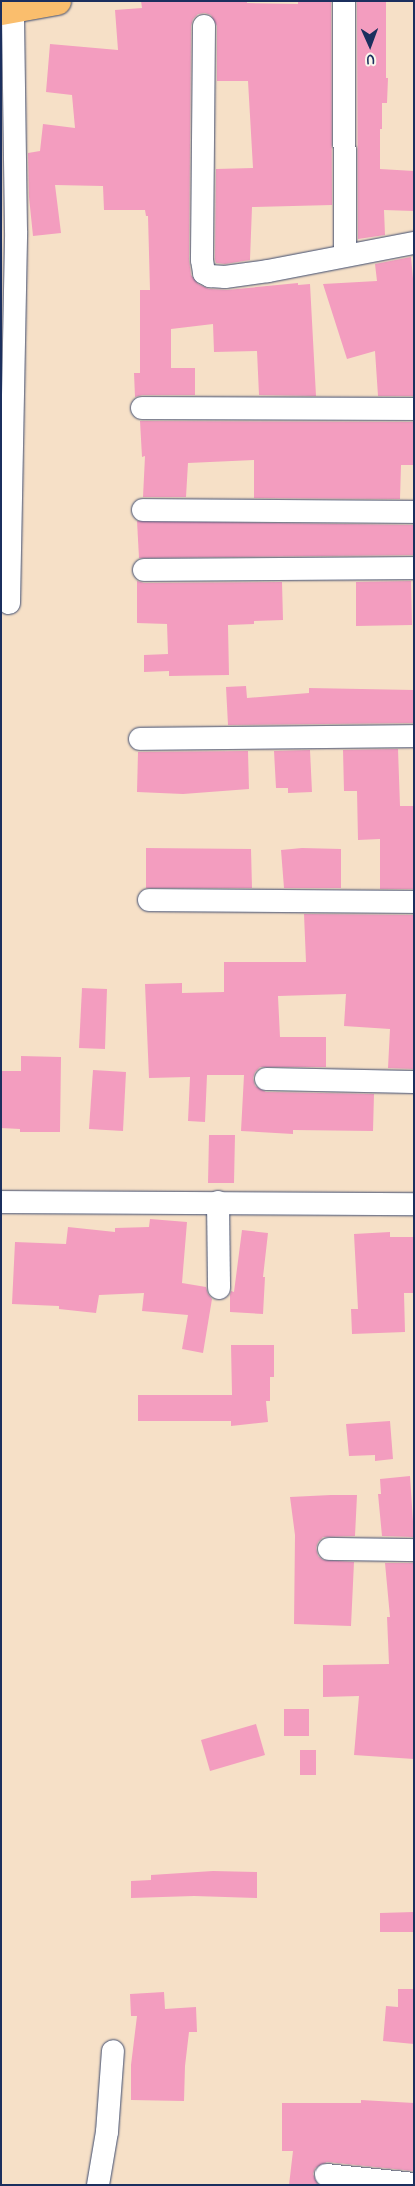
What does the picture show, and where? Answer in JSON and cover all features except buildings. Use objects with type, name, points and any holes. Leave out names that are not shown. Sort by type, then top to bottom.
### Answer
[{"type":"highway","points":[[7,10],[57,1]]},
{"type":"street","points":[[344,1],[344,255]]},
{"type":"street","points":[[7,10],[16,231],[9,603]]},
{"type":"street","points":[[204,26],[202,260],[204,273],[210,276],[224,277],[268,271],[414,243]]},
{"type":"street","points":[[142,408],[414,409]]},
{"type":"street","points":[[142,510],[414,512]]},
{"type":"street","points":[[144,570],[414,568]]},
{"type":"street","points":[[140,740],[414,736]]},
{"type":"street","points":[[149,900],[414,902]]},
{"type":"street","points":[[266,1079],[414,1082]]},
{"type":"street","points":[[1,1202],[414,1204]]},
{"type":"street","points":[[218,1202],[219,1288]]},
{"type":"street","points":[[329,1549],[414,1550]]},
{"type":"street","points":[[98,2185],[107,2132],[113,2051]]},
{"type":"street","points":[[326,2175],[414,2184]]}]
